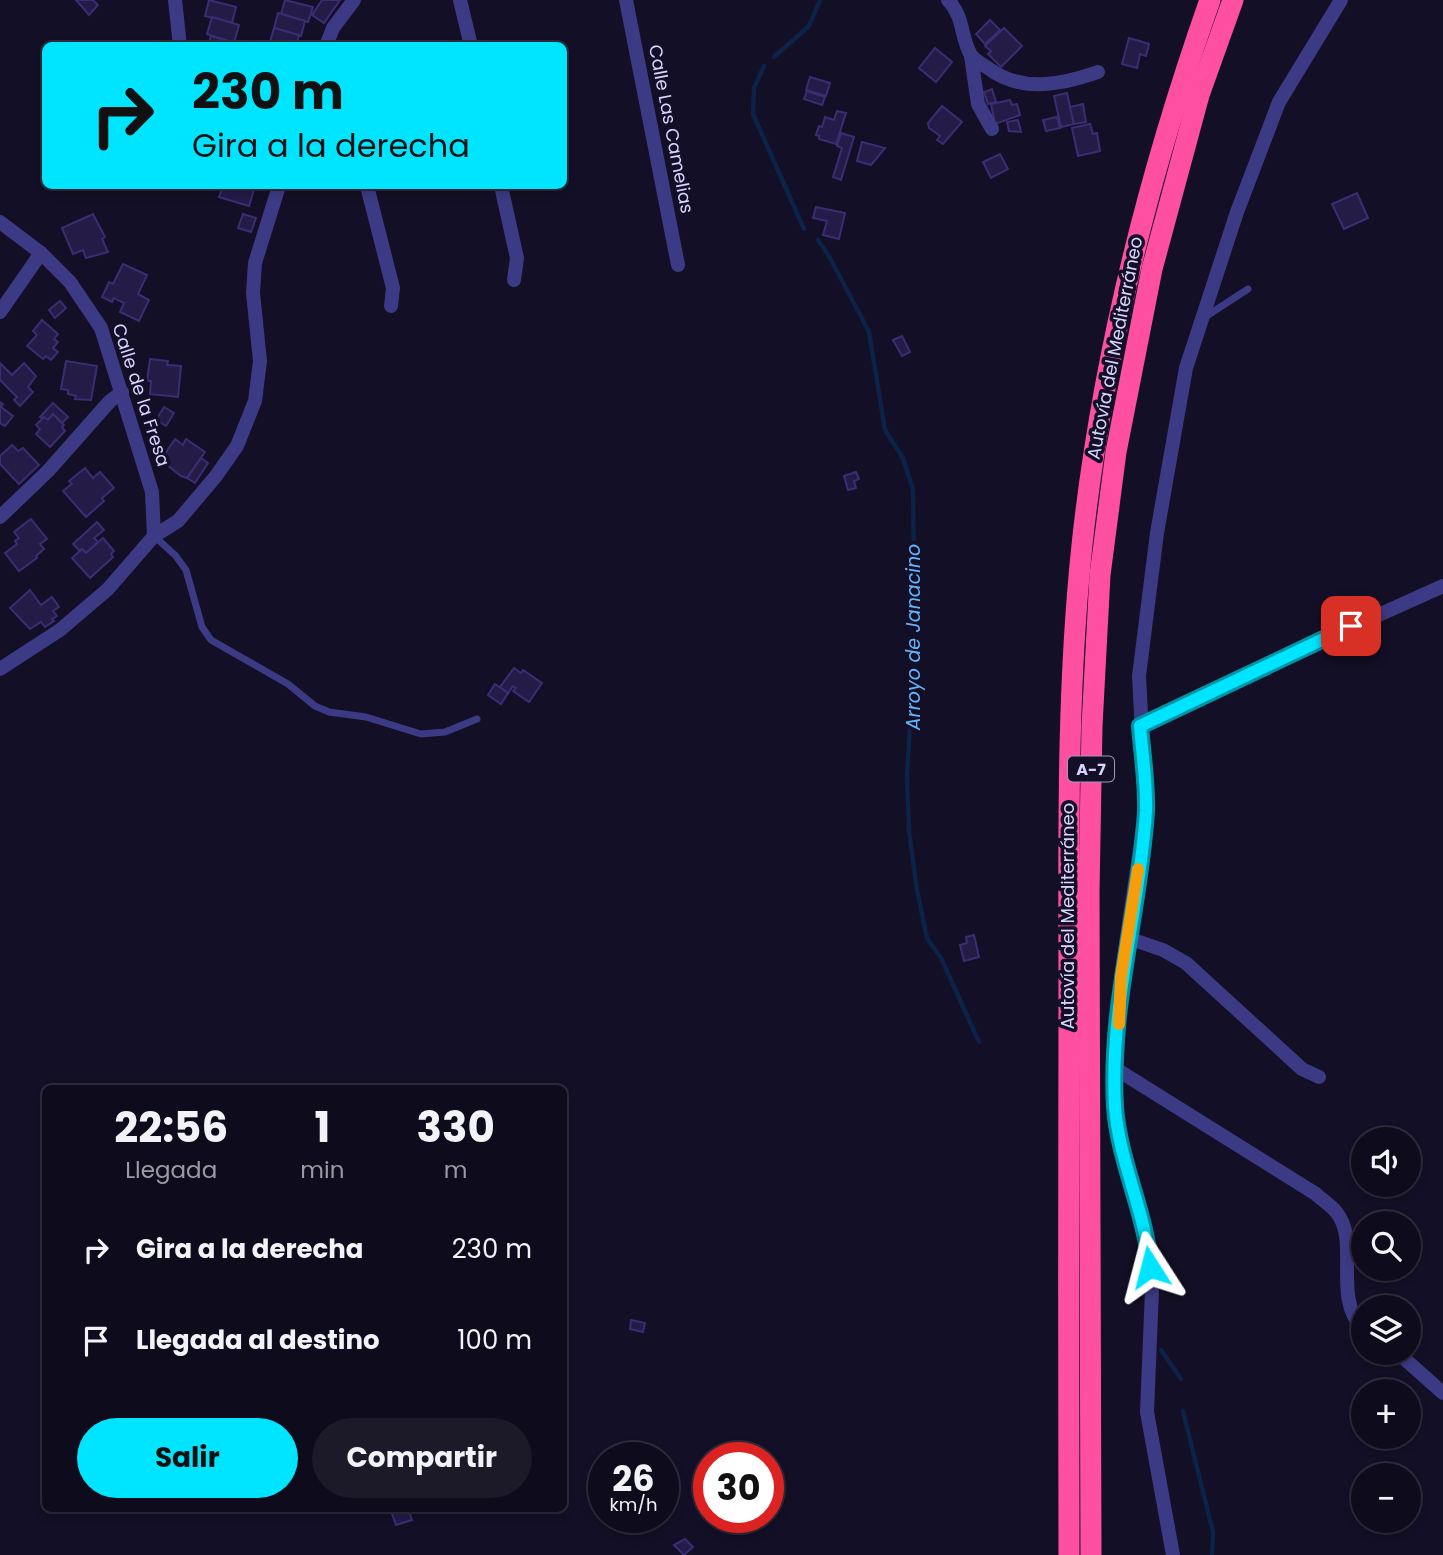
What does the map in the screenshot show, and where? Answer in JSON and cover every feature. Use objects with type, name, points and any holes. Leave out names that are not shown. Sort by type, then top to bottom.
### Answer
[{"type":"highway","name":"Autovía del Mediterráneo","points":[[1069,1555],[1069,755],[1082,543],[1106,380],[1142,220],[1180,87],[1210,0]]},
{"type":"highway","name":"Autovía del Mediterráneo","points":[[1091,1555],[1089,891],[1092,726],[1100,575],[1116,452],[1152,269],[1199,95],[1233,0]]},
{"type":"street","points":[[175,0],[180,42]]},
{"type":"street","points":[[328,42],[333,28],[354,0]]},
{"type":"street","points":[[460,0],[470,42]]},
{"type":"street","name":"Calle Las Camelias","points":[[626,0],[678,265]]},
{"type":"street","points":[[948,0],[959,15],[971,56],[978,104],[992,129]]},
{"type":"street","points":[[1173,1555],[1147,1412],[1152,1290],[1148,1244],[1125,1163],[1115,1107],[1121,977],[1146,809],[1139,676],[1157,533],[1186,368],[1237,212],[1279,102],[1341,0]]},
{"type":"street","points":[[971,56],[1008,80],[1028,85],[1072,80],[1097,72]]},
{"type":"street","points":[[0,669],[34,649],[82,612],[130,566],[154,536],[178,521],[237,446],[250,417],[260,361],[253,293],[255,262],[278,189]]},
{"type":"street","points":[[368,189],[393,288],[391,306]]},
{"type":"street","points":[[502,189],[517,258],[514,280]]},
{"type":"street","name":"Calle de la Fresa","points":[[0,222],[41,253],[70,282],[92,312],[109,349],[152,492],[154,536]]},
{"type":"street","points":[[0,312],[41,253]]},
{"type":"street","points":[[0,517],[48,471],[103,409],[122,392]]},
{"type":"street","points":[[1140,726],[1443,586]]},
{"type":"street","points":[[1128,938],[1163,950],[1185,963],[1302,1069],[1319,1077]]},
{"type":"street","points":[[1116,1069],[1316,1194],[1338,1213],[1344,1231],[1351,1312]]},
{"type":"street","points":[[1412,1365],[1443,1393]]},
{"type":"lane","points":[[1202,318],[1248,289]]},
{"type":"lane","points":[[154,536],[175,555],[186,570],[202,627],[211,640],[288,684],[316,706],[329,712],[366,717],[421,734],[444,732],[477,719]]},
{"type":"building","points":[[76,0],[93,0],[98,5],[89,15]]},
{"type":"building","points":[[209,0],[236,7],[232,23],[205,16]]},
{"type":"building","points":[[285,0],[313,7],[308,22],[281,14]]},
{"type":"building","points":[[322,0],[340,0],[324,23],[312,15]]},
{"type":"building","points":[[278,13],[305,21],[301,36],[274,28]]},
{"type":"building","points":[[212,17],[239,25],[234,42],[207,34]]},
{"type":"building","points":[[990,20],[1000,30],[985,44],[976,34]]},
{"type":"building","points":[[274,28],[299,35],[297,42],[270,42]]},
{"type":"building","points":[[1004,28],[1022,46],[1001,67],[988,54],[991,51],[985,46]]},
{"type":"building","points":[[211,36],[231,42],[209,42]]},
{"type":"building","points":[[1129,38],[1149,44],[1146,56],[1140,54],[1137,68],[1122,64]]},
{"type":"building","points":[[935,48],[952,62],[936,82],[919,68]]},
{"type":"building","points":[[810,77],[830,83],[826,96],[806,90]]},
{"type":"building","points":[[992,89],[996,102],[988,104],[984,92]]},
{"type":"building","points":[[807,91],[825,97],[822,105],[804,99]]},
{"type":"building","points":[[1067,93],[1074,124],[1061,127],[1054,96]]},
{"type":"building","points":[[1010,100],[1012,105],[1017,104],[1020,115],[995,124],[991,104]]},
{"type":"building","points":[[1083,104],[1086,122],[1074,124],[1070,107]]},
{"type":"building","points":[[942,106],[962,122],[943,144],[937,140],[940,136],[929,128],[928,123]]},
{"type":"building","points":[[837,111],[846,113],[836,144],[819,139],[816,135],[819,126],[822,127],[825,117],[834,120]]},
{"type":"building","points":[[1057,117],[1060,128],[1046,131],[1043,120]]},
{"type":"building","points":[[1018,120],[1021,132],[1009,131],[1007,122]]},
{"type":"building","points":[[1090,124],[1093,134],[1097,133],[1100,151],[1078,156],[1072,128]]},
{"type":"building","points":[[841,133],[854,137],[841,180],[833,177],[842,148],[837,146]]},
{"type":"building","points":[[862,142],[885,148],[871,165],[857,161]]},
{"type":"building","points":[[1000,154],[1008,169],[991,178],[983,162]]},
{"type":"building","points":[[222,189],[254,190],[249,206],[219,197]]},
{"type":"building","points":[[1357,193],[1368,218],[1344,229],[1332,204]]},
{"type":"building","points":[[816,207],[845,213],[839,239],[823,235],[827,221],[813,218]]},
{"type":"building","points":[[93,214],[105,237],[102,239],[108,252],[86,258],[83,250],[73,254],[62,228]]},
{"type":"building","points":[[243,214],[256,218],[251,232],[238,228]]},
{"type":"building","points":[[123,264],[147,275],[138,294],[149,300],[139,321],[120,312],[124,303],[114,298],[112,302],[102,297],[109,282],[113,284]]},
{"type":"building","points":[[60,301],[66,308],[55,318],[49,310]]},
{"type":"building","points":[[42,320],[58,334],[54,339],[58,342],[53,348],[58,352],[51,360],[46,356],[43,359],[27,346],[37,335],[33,331]]},
{"type":"building","points":[[902,336],[910,352],[902,356],[893,340]]},
{"type":"building","points":[[150,359],[168,361],[167,365],[181,366],[178,397],[150,394],[151,381],[147,381]]},
{"type":"building","points":[[66,361],[97,366],[91,400],[75,399],[76,396],[68,394],[68,390],[61,389]]},
{"type":"building","points":[[0,363],[12,375],[24,363],[36,376],[28,387],[33,392],[20,406],[14,400],[17,397],[0,380]]},
{"type":"building","points":[[0,402],[3,404],[1,407],[13,416],[5,426],[0,423]]},
{"type":"building","points":[[53,403],[68,417],[62,423],[53,414],[48,420],[40,417]]},
{"type":"building","points":[[164,407],[174,413],[166,426],[156,420]]},
{"type":"building","points":[[53,414],[64,425],[62,427],[65,431],[50,447],[36,434],[40,429],[36,425],[44,417],[48,420]]},
{"type":"building","points":[[175,439],[183,445],[186,439],[205,452],[187,478],[161,460]]},
{"type":"building","points":[[12,445],[18,451],[23,448],[39,465],[19,484],[0,464],[0,456]]},
{"type":"building","points":[[201,458],[208,463],[195,483],[187,478]]},
{"type":"building","points":[[85,468],[93,478],[100,472],[114,488],[86,517],[63,491],[72,484],[69,481]]},
{"type":"building","points":[[856,472],[859,479],[854,481],[856,488],[848,490],[844,476]]},
{"type":"building","points":[[31,519],[47,539],[40,544],[44,549],[37,558],[19,571],[5,553],[17,544],[15,541],[19,538],[14,532]]},
{"type":"building","points":[[97,522],[104,530],[94,538],[98,542],[86,553],[82,549],[80,551],[73,544]]},
{"type":"building","points":[[103,538],[114,551],[111,554],[113,557],[90,578],[72,558],[82,549],[86,553]]},
{"type":"building","points":[[30,590],[41,605],[52,597],[59,607],[53,611],[57,616],[52,619],[54,621],[45,627],[41,622],[30,629],[10,608]]},
{"type":"building","points":[[514,668],[521,673],[523,670],[542,683],[529,702],[513,691],[516,688],[513,686],[508,693],[500,687]]},
{"type":"building","points":[[495,684],[508,693],[501,704],[488,695]]},
{"type":"building","points":[[974,935],[979,957],[964,961],[960,945],[967,943],[966,937]]},
{"type":"building","points":[[631,1320],[645,1323],[643,1332],[630,1329]]},
{"type":"building","points":[[409,1512],[412,1520],[396,1525],[392,1514]]},
{"type":"building","points":[[685,1539],[693,1547],[684,1555],[674,1545]]},
{"type":"waterway","name":"Arroyo de Janacino","points":[[774,57],[809,26],[820,0]]},
{"type":"waterway","name":"Arroyo de Janacino","points":[[764,66],[754,88],[753,114],[804,229]]},
{"type":"waterway","name":"Arroyo de Janacino","points":[[818,240],[869,332],[885,430],[903,458],[913,490],[915,635],[907,777],[909,831],[927,938],[941,958],[979,1042]]},
{"type":"waterway","name":"Arroyo de Janacino","points":[[1161,1350],[1181,1379]]},
{"type":"waterway","name":"Arroyo de Janacino","points":[[1183,1411],[1213,1532],[1212,1555]]},
{"type":"slow traffic","points":[[1119,1024],[1121,977],[1138,869]]},
{"type":"route","points":[[1150,1267],[1148,1244],[1125,1163],[1115,1107],[1121,977],[1146,809],[1140,726],[1351,626]]}]
